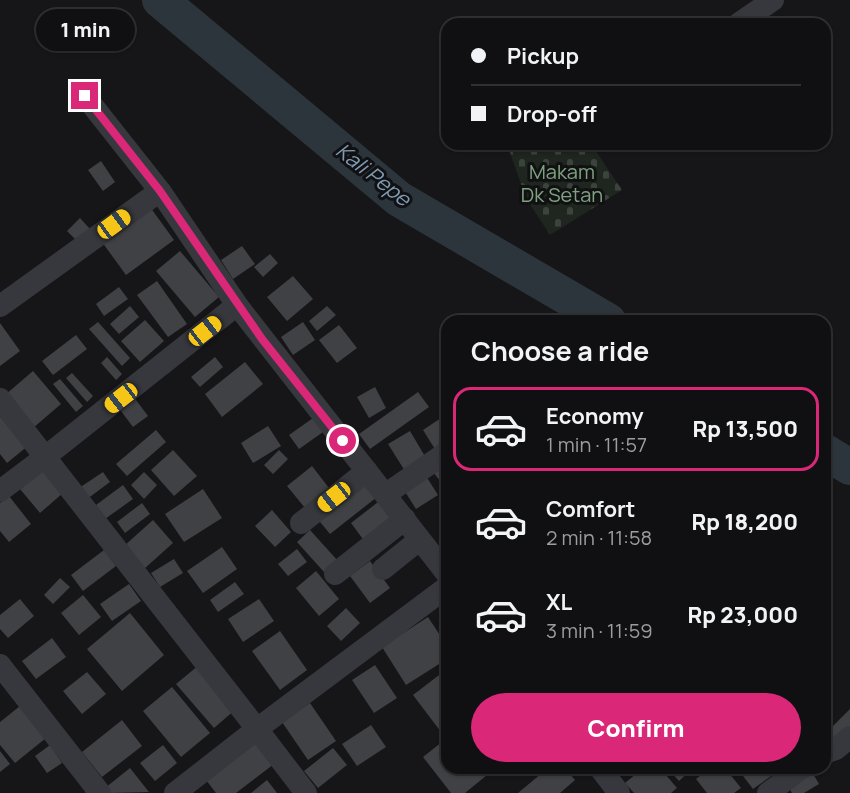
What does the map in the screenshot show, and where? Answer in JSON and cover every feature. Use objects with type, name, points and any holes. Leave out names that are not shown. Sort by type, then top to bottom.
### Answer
[{"type":"street","points":[[747,18],[773,0]]},
{"type":"street","points":[[85,96],[160,191],[237,305],[441,567]]},
{"type":"street","points":[[0,306],[160,191]]},
{"type":"street","points":[[0,491],[237,305]]},
{"type":"street","points":[[0,399],[306,793]]},
{"type":"street","points":[[386,494],[441,456]]},
{"type":"street","points":[[301,524],[367,471]]},
{"type":"street","points":[[335,574],[405,519]]},
{"type":"street","points":[[383,569],[419,540]]},
{"type":"street","points":[[175,793],[441,591]]},
{"type":"street","points":[[0,665],[100,793]]},
{"type":"street","points":[[605,774],[620,793]]},
{"type":"street","points":[[768,793],[794,774]]},
{"type":"green space","name":"Makam Dk Setan","points":[[509,150],[595,150],[622,190],[550,235],[526,198]]},
{"type":"building","points":[[101,161],[115,182],[103,191],[88,170]]},
{"type":"building","points":[[150,207],[174,240],[126,275],[102,242]]},
{"type":"building","points":[[80,218],[90,229],[77,241],[67,231]]},
{"type":"building","points":[[242,246],[255,264],[233,279],[221,260]]},
{"type":"building","points":[[180,251],[219,297],[195,317],[156,271]]},
{"type":"building","points":[[270,254],[278,263],[263,277],[254,267]]},
{"type":"building","points":[[293,276],[313,299],[287,321],[267,297]]},
{"type":"building","points":[[157,281],[187,324],[168,337],[137,295]]},
{"type":"building","points":[[119,287],[128,299],[104,316],[96,304]]},
{"type":"building","points":[[130,306],[139,317],[119,334],[110,324]]},
{"type":"building","points":[[327,306],[336,315],[317,331],[309,321]]},
{"type":"building","points":[[145,320],[164,341],[140,362],[121,341]]},
{"type":"building","points":[[98,322],[130,358],[122,366],[89,329]]},
{"type":"building","points":[[303,322],[315,340],[293,355],[281,337]]},
{"type":"building","points":[[0,323],[20,351],[0,366]]},
{"type":"building","points":[[339,325],[357,348],[337,363],[319,340]]},
{"type":"building","points":[[76,335],[87,349],[53,375],[42,361]]},
{"type":"building","points":[[107,357],[122,374],[116,380],[101,363]]},
{"type":"building","points":[[215,357],[223,367],[200,387],[191,377]]},
{"type":"building","points":[[245,362],[263,384],[222,417],[205,394]]},
{"type":"building","points":[[33,371],[61,404],[33,428],[5,395]]},
{"type":"building","points":[[72,373],[93,396],[87,402],[66,378]]},
{"type":"building","points":[[60,379],[83,406],[76,412],[53,384]]},
{"type":"building","points":[[375,387],[386,408],[369,418],[357,397]]},
{"type":"building","points":[[418,392],[429,407],[370,449],[359,434]]},
{"type":"building","points":[[133,396],[148,416],[133,427],[118,407]]},
{"type":"building","points":[[0,417],[29,445],[7,463],[0,454]]},
{"type":"building","points":[[313,418],[323,432],[299,449],[289,435]]},
{"type":"building","points":[[441,418],[441,452],[438,454],[423,430]]},
{"type":"building","points":[[268,426],[281,446],[253,463],[241,443]]},
{"type":"building","points":[[156,430],[166,442],[127,476],[116,464]]},
{"type":"building","points":[[410,431],[426,458],[405,471],[388,444]]},
{"type":"building","points":[[173,450],[197,476],[174,496],[151,470]]},
{"type":"building","points":[[279,450],[288,459],[273,474],[264,465]]},
{"type":"building","points":[[441,465],[441,482],[433,472]]},
{"type":"building","points":[[312,466],[329,488],[305,508],[287,486]]},
{"type":"building","points":[[43,469],[63,493],[40,513],[20,489]]},
{"type":"building","points":[[103,472],[110,482],[87,499],[79,488]]},
{"type":"building","points":[[144,472],[157,485],[144,499],[131,485]]},
{"type":"building","points":[[426,476],[438,495],[416,509],[404,490]]},
{"type":"building","points":[[363,480],[377,497],[330,534],[316,517]]},
{"type":"building","points":[[123,485],[133,499],[105,519],[96,505]]},
{"type":"building","points":[[203,489],[222,518],[184,542],[165,514]]},
{"type":"building","points":[[9,496],[31,524],[9,542],[0,531],[0,503]]},
{"type":"building","points":[[382,499],[397,517],[365,542],[351,523]]},
{"type":"building","points":[[142,503],[150,514],[125,533],[117,522]]},
{"type":"building","points":[[272,510],[291,532],[275,547],[255,526]]},
{"type":"building","points":[[153,520],[173,543],[144,569],[124,546]]},
{"type":"building","points":[[310,530],[338,561],[324,572],[297,542]]},
{"type":"building","points":[[222,547],[237,569],[203,593],[187,571]]},
{"type":"building","points":[[297,549],[307,562],[288,576],[278,564]]},
{"type":"building","points":[[104,550],[116,566],[83,591],[71,575]]},
{"type":"building","points":[[174,559],[183,573],[160,587],[151,573]]},
{"type":"building","points":[[370,561],[390,588],[370,603],[350,576]]},
{"type":"building","points":[[316,571],[339,599],[319,616],[296,588]]},
{"type":"building","points":[[60,578],[70,587],[53,604],[44,595]]},
{"type":"building","points":[[235,582],[244,594],[218,612],[210,600]]},
{"type":"building","points":[[129,584],[141,601],[112,621],[100,604]]},
{"type":"building","points":[[83,595],[101,617],[79,635],[61,613]]},
{"type":"building","points":[[20,599],[34,616],[8,638],[0,629],[0,615]]},
{"type":"building","points":[[259,599],[274,621],[243,642],[228,619]]},
{"type":"building","points":[[346,608],[360,623],[341,641],[327,626]]},
{"type":"building","points":[[130,613],[164,655],[122,691],[87,649]]},
{"type":"building","points":[[428,617],[441,637],[441,663],[406,685],[382,647]]},
{"type":"building","points":[[280,631],[307,670],[280,690],[252,651]]},
{"type":"building","points":[[52,638],[66,657],[36,679],[22,661]]},
{"type":"building","points":[[199,665],[236,709],[214,728],[176,684]]},
{"type":"building","points":[[375,665],[397,698],[374,713],[352,680]]},
{"type":"building","points":[[87,672],[106,694],[82,714],[63,691]]},
{"type":"building","points":[[441,674],[441,732],[413,695]]},
{"type":"building","points":[[172,687],[210,733],[181,757],[143,711]]},
{"type":"building","points":[[310,703],[336,741],[308,760],[282,722]]},
{"type":"building","points":[[20,706],[46,738],[15,763],[0,745],[0,722]]},
{"type":"building","points":[[850,709],[850,727],[833,743],[831,741],[832,727]]},
{"type":"building","points":[[122,720],[142,746],[102,777],[82,752]]},
{"type":"building","points":[[371,725],[386,747],[357,766],[342,744]]},
{"type":"building","points":[[257,741],[274,764],[236,793],[216,793],[206,780]]},
{"type":"building","points":[[441,743],[441,774],[487,775],[465,793],[451,793],[423,757]]},
{"type":"building","points":[[50,745],[62,763],[47,773],[35,756]]},
{"type":"building","points":[[163,745],[177,763],[155,781],[140,763]]},
{"type":"building","points":[[333,748],[347,765],[318,788],[304,771]]},
{"type":"building","points":[[0,751],[10,764],[0,772]]},
{"type":"building","points":[[130,768],[149,792],[109,793],[105,788]]},
{"type":"building","points":[[541,774],[570,774],[575,780],[560,793],[518,793]]},
{"type":"building","points":[[636,774],[665,774],[677,788],[671,793],[634,793],[625,783]]},
{"type":"building","points":[[673,774],[687,774],[679,781]]},
{"type":"building","points":[[702,774],[730,774],[741,788],[734,793],[707,793],[696,779]]},
{"type":"building","points":[[742,774],[774,774],[753,789]]},
{"type":"building","points":[[804,774],[813,774],[819,784],[804,793],[792,793],[787,784]]},
{"type":"building","points":[[267,780],[277,793],[251,793]]},
{"type":"waterway","name":"Kali Pepe","points":[[160,0],[399,199],[598,315]]},
{"type":"waterway","name":"Kali Pepe","points":[[831,456],[850,467]]},
{"type":"route","points":[[85,96],[160,191],[262,339],[343,441]]}]
